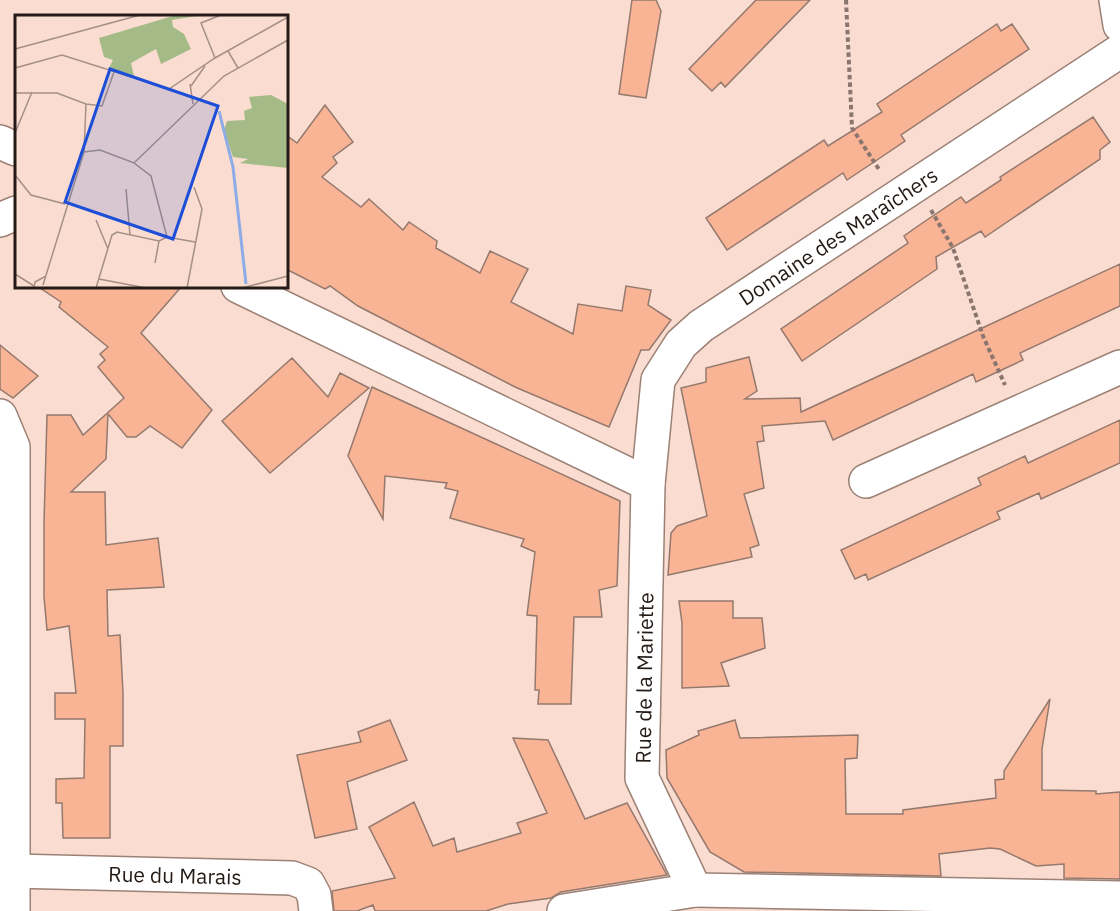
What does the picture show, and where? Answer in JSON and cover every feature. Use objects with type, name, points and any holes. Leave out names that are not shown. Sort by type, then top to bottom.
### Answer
[{"type":"street","points":[[1116,0],[1120,25]]},
{"type":"street","name":"Domaine des Maraîchers","points":[[648,484],[658,380],[681,344],[701,326],[1120,51]]},
{"type":"street","points":[[0,142],[15,149]]},
{"type":"street","points":[[0,220],[15,213]]},
{"type":"street","points":[[242,288],[648,484]]},
{"type":"street","points":[[866,481],[1120,367]]},
{"type":"street","points":[[1,417],[13,447],[14,911]]},
{"type":"street","name":"Rue de la Mariette","points":[[648,484],[642,778],[695,891]]},
{"type":"street","name":"Rue du Marais","points":[[13,871],[292,878],[308,884],[314,895],[316,911]]},
{"type":"street","points":[[564,911],[695,891],[1120,898]]},
{"type":"path","points":[[846,0],[852,128],[904,192],[929,208],[953,248],[983,336],[1017,413]]},
{"type":"building","points":[[632,0],[656,0],[661,11],[646,98],[619,94]]},
{"type":"building","points":[[756,0],[810,0],[725,87],[721,82],[712,91],[689,69]]},
{"type":"building","points":[[997,24],[1001,31],[1012,24],[1029,49],[901,135],[905,141],[847,180],[843,173],[727,250],[706,218],[824,140],[828,146],[882,112],[877,104]]},
{"type":"building","points":[[325,105],[353,142],[333,157],[337,163],[322,177],[361,207],[369,199],[403,230],[409,222],[437,241],[436,248],[480,273],[490,251],[528,269],[511,302],[573,334],[578,304],[622,311],[626,286],[651,290],[648,305],[671,320],[649,350],[641,350],[609,427],[515,387],[358,306],[330,286],[325,289],[288,270],[288,136],[297,143]]},
{"type":"building","points":[[1093,117],[1110,142],[1100,150],[1100,159],[985,237],[981,231],[936,257],[937,269],[802,361],[781,329],[908,243],[904,236],[918,226],[961,197],[966,203],[1001,180],[1000,177]]},
{"type":"building","points":[[1120,264],[1120,306],[1020,353],[1023,360],[976,382],[973,374],[833,440],[825,421],[762,426],[764,441],[757,442],[764,488],[744,494],[759,545],[750,548],[752,557],[668,575],[671,533],[677,526],[707,516],[681,388],[706,382],[706,368],[749,357],[757,391],[745,399],[800,398],[801,412]]},
{"type":"building","points":[[40,288],[180,288],[141,333],[212,410],[182,448],[150,426],[136,437],[127,437],[108,414],[106,459],[71,492],[105,492],[106,545],[158,538],[164,587],[107,590],[108,636],[120,635],[123,693],[123,746],[110,746],[110,838],[63,838],[62,803],[56,803],[56,779],[84,778],[85,719],[55,719],[55,693],[76,693],[69,626],[47,630],[44,597],[44,522],[47,415],[71,415],[83,435],[124,398],[98,367],[105,360],[100,354],[108,347],[59,307],[61,302]]},
{"type":"building","points":[[0,345],[38,376],[13,398],[0,389]]},
{"type":"building","points":[[292,358],[328,397],[340,373],[369,388],[270,473],[222,421]]},
{"type":"building","points":[[372,387],[620,501],[617,586],[599,590],[602,617],[574,617],[571,704],[538,704],[539,690],[535,690],[537,616],[527,615],[535,552],[521,546],[524,539],[450,518],[458,491],[445,488],[447,483],[385,476],[383,519],[348,456]]},
{"type":"building","points":[[1120,420],[1120,463],[1041,499],[1039,493],[997,512],[1000,519],[868,580],[866,574],[855,579],[841,550],[981,485],[978,478],[1025,456],[1028,463]]},
{"type":"building","points":[[679,601],[733,601],[733,618],[762,618],[765,648],[721,663],[729,686],[682,688],[682,623]]},
{"type":"building","points":[[1050,699],[1042,749],[1042,790],[1096,791],[1096,794],[1120,792],[1120,879],[1064,878],[1064,864],[1036,866],[1000,849],[990,848],[939,854],[941,876],[744,872],[710,852],[667,778],[666,750],[699,735],[698,731],[735,720],[740,738],[858,735],[857,758],[845,759],[846,814],[903,814],[903,810],[996,798],[995,780],[1004,779],[1004,771]]},
{"type":"building","points":[[390,720],[407,760],[347,782],[357,829],[315,838],[297,755],[361,742],[358,732]]},
{"type":"building","points":[[513,738],[548,740],[585,819],[627,803],[667,875],[561,892],[551,898],[508,904],[486,911],[375,911],[373,905],[357,911],[334,911],[332,891],[395,878],[369,827],[414,802],[433,846],[454,838],[457,852],[521,833],[517,823],[547,813]]}]
